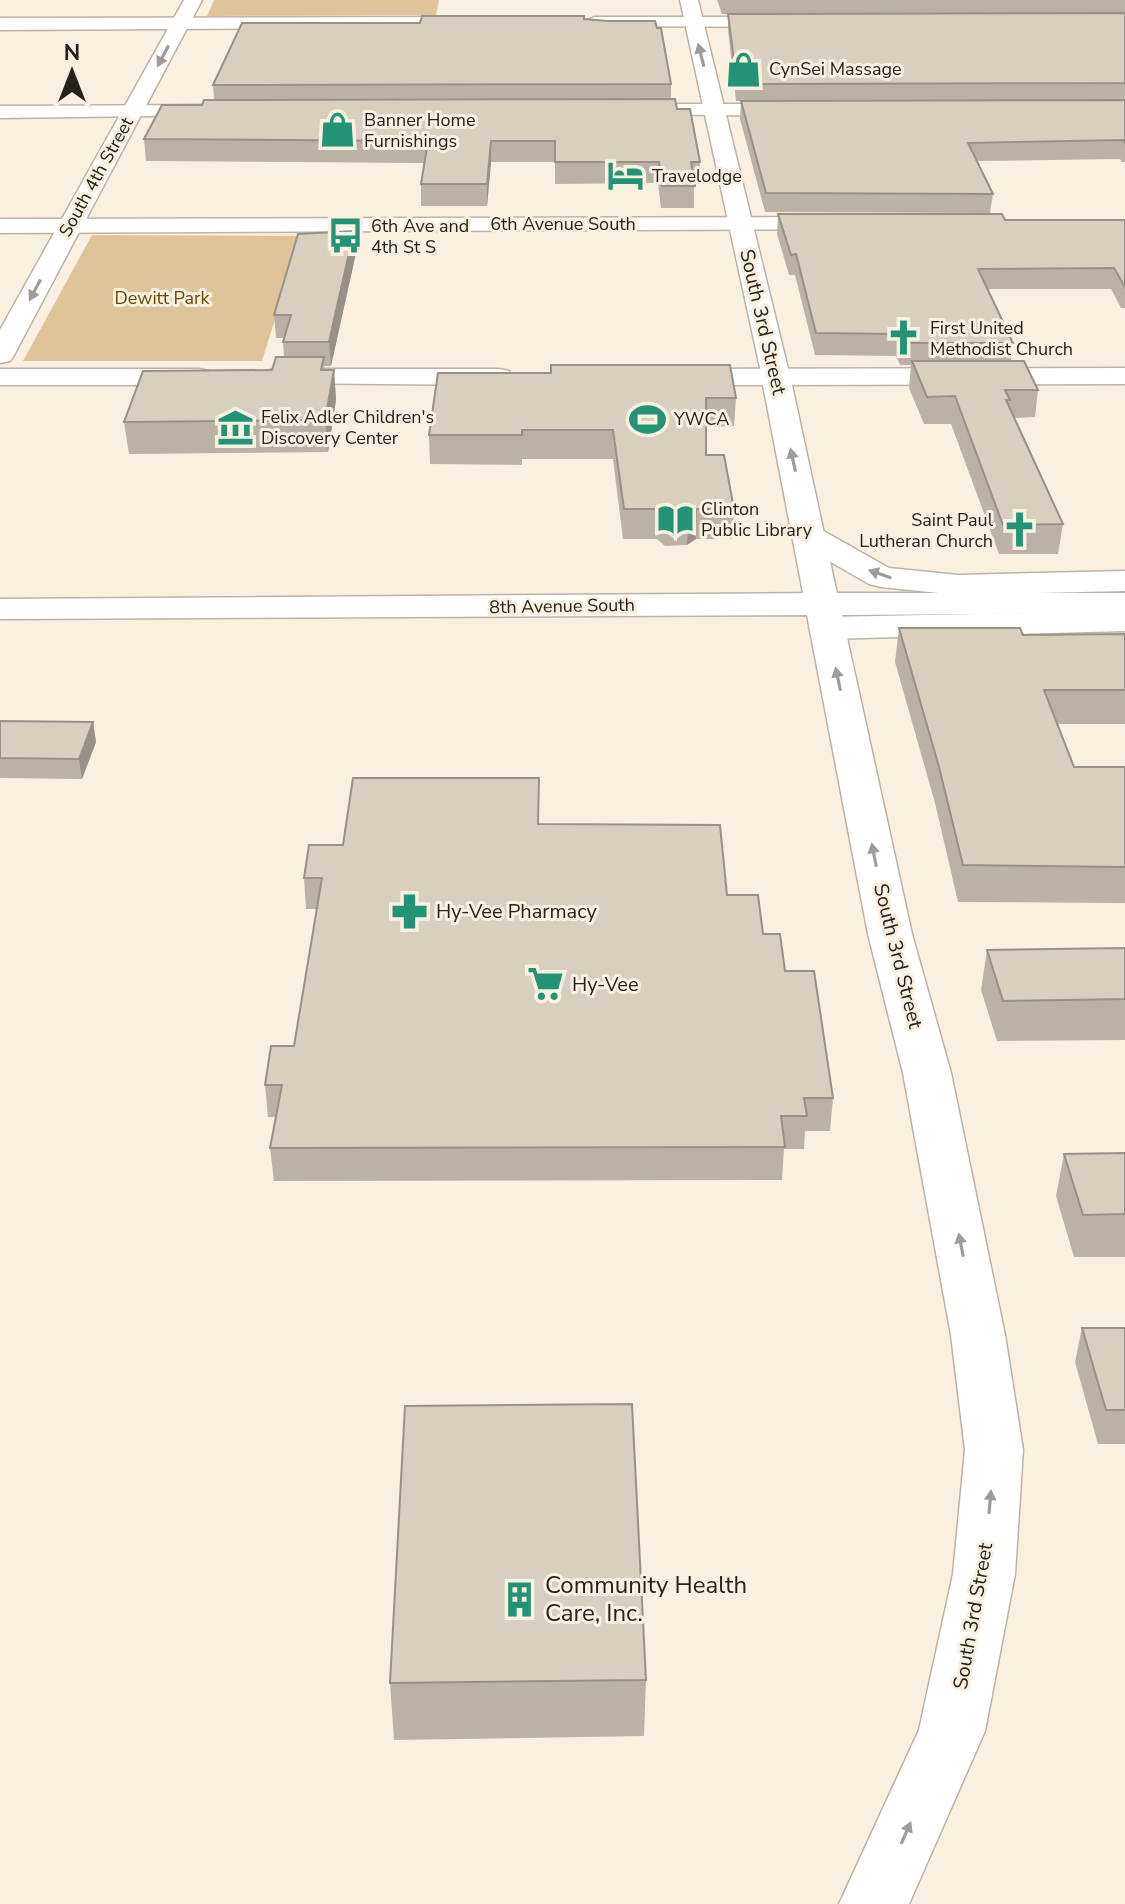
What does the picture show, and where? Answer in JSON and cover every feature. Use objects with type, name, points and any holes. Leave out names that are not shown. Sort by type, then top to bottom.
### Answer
[{"type":"main road","name":"South 4th Street","points":[[0,355],[193,0]]},
{"type":"main road","points":[[569,22],[691,11],[805,22]]},
{"type":"main road","name":"South 3rd Street","points":[[691,11],[776,377],[890,934],[927,1073],[978,1335],[994,1450],[984,1574],[952,1731],[874,1904]]},
{"type":"main road","points":[[0,24],[507,22]]},
{"type":"main road","points":[[604,110],[825,110]]},
{"type":"main road","points":[[0,112],[242,111]]},
{"type":"main road","name":"6th Avenue South","points":[[0,226],[865,224]]},
{"type":"main road","points":[[647,377],[1125,376]]},
{"type":"main road","points":[[0,377],[527,377]]},
{"type":"main road","points":[[809,536],[881,577],[958,585],[1125,581]]},
{"type":"main road","name":"8th Avenue South","points":[[825,616],[1125,603]]},
{"type":"main road","name":"8th Avenue South","points":[[0,609],[1125,621]]},
{"type":"green space","points":[[214,0],[439,0],[436,15],[207,16]]},
{"type":"green space","name":"Dewitt Park","points":[[92,235],[301,236],[262,361],[23,361]]},
{"type":"building","points":[[1125,13],[1125,83],[737,84],[728,14]]},
{"type":"building","points":[[422,16],[584,16],[584,19],[608,21],[655,21],[657,28],[661,28],[671,84],[213,85],[242,23],[420,23]]},
{"type":"building","points":[[675,99],[677,109],[690,109],[700,162],[691,162],[695,186],[662,186],[659,162],[555,162],[555,141],[491,141],[487,184],[421,184],[428,141],[144,139],[162,105],[202,105],[204,100]]},
{"type":"building","points":[[1125,100],[1125,143],[1123,140],[968,143],[993,194],[766,193],[741,101]]},
{"type":"building","points":[[778,214],[1002,214],[1005,220],[1125,220],[1125,287],[1114,268],[978,269],[1013,343],[902,343],[898,334],[816,333],[796,254],[791,255]]},
{"type":"building","points":[[354,231],[329,342],[283,342],[291,315],[274,315],[298,234]]},
{"type":"building","points":[[276,357],[324,357],[321,370],[334,370],[325,420],[124,422],[143,371],[272,370]]},
{"type":"building","points":[[912,361],[1024,361],[1038,390],[1005,390],[1010,400],[1006,400],[1063,524],[1003,525],[955,396],[927,397]]},
{"type":"building","points":[[551,365],[730,365],[736,398],[706,398],[706,455],[724,455],[734,509],[697,509],[689,514],[666,515],[658,509],[624,509],[613,430],[522,430],[522,435],[429,435],[438,373],[551,373]]},
{"type":"building","points":[[899,628],[1020,628],[1023,635],[1125,634],[1125,690],[1044,690],[1074,767],[1125,767],[1125,867],[963,865]]},
{"type":"building","points":[[0,721],[93,722],[79,759],[0,758]]},
{"type":"building","name":"Hy-Vee","points":[[353,778],[539,778],[538,824],[720,825],[727,895],[758,895],[763,934],[780,934],[785,971],[814,971],[833,1098],[804,1098],[807,1116],[781,1116],[785,1147],[270,1148],[282,1085],[265,1085],[271,1046],[294,1046],[322,878],[304,878],[309,845],[343,845]]},
{"type":"building","points":[[1125,948],[1125,999],[1003,1001],[987,950]]},
{"type":"building","points":[[1125,1153],[1125,1214],[1083,1215],[1064,1154]]},
{"type":"building","points":[[1082,1328],[1125,1328],[1125,1410],[1106,1410]]},
{"type":"building","name":"Community Health Care, Inc.","points":[[632,1404],[646,1680],[390,1683],[405,1406]]},
{"type":"place","name":"CynSei Massage","points":[[743,69]]},
{"type":"place","name":"Banner Home Furnishings","points":[[338,130]]},
{"type":"place","name":"Travelodge","points":[[626,176]]},
{"type":"place","name":"6th Ave and 4th St S","points":[[345,236]]},
{"type":"place","name":"First United Methodist Church","points":[[904,338]]},
{"type":"place","name":"YWCA","points":[[648,419]]},
{"type":"place","name":"Felix Adler Children's Discovery Center","points":[[235,427]]},
{"type":"place","name":"Clinton Public Library","points":[[675,519]]},
{"type":"place","name":"Saint Paul Lutheran Church","points":[[1019,530]]},
{"type":"place","name":"Hy-Vee Pharmacy","points":[[410,911]]},
{"type":"place","name":"Hy-Vee","points":[[546,984]]},
{"type":"place","name":"Community Health Care, Inc.","points":[[519,1599]]}]
